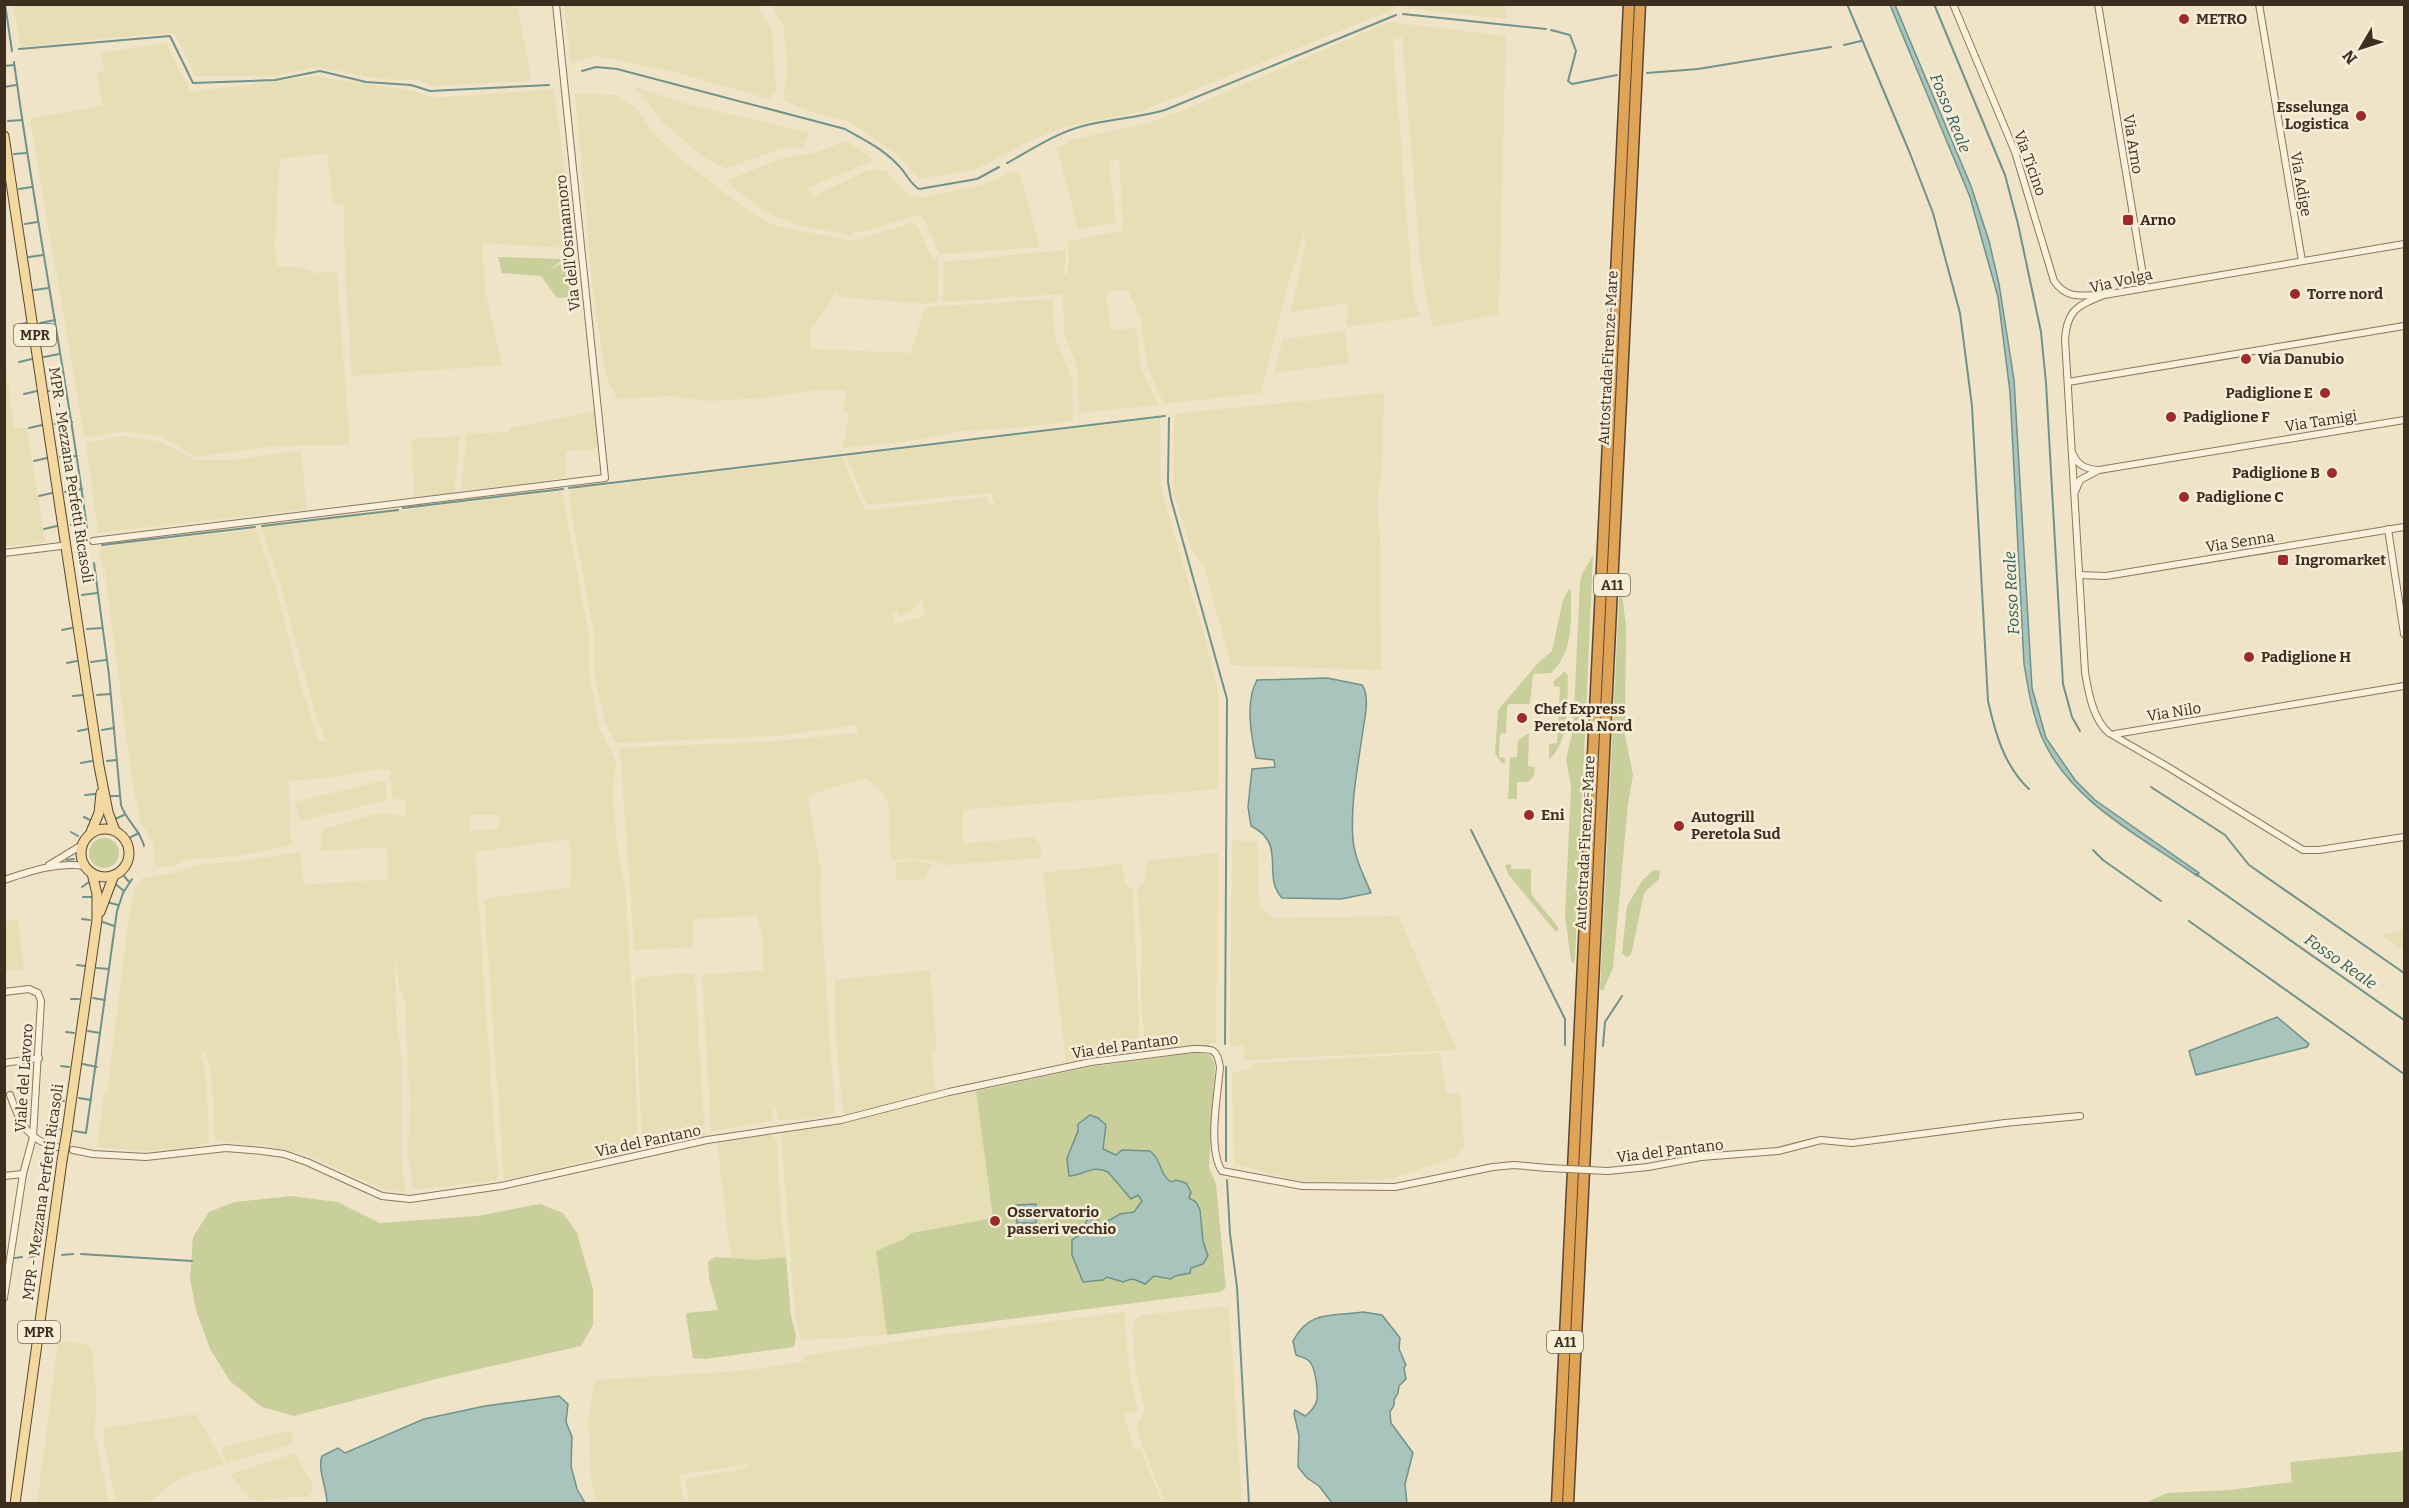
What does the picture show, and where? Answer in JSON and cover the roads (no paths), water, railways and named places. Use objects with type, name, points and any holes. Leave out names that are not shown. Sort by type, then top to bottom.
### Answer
[{"type":"highway","name":"Autostrada Firenze-Mare","points":[[1568,1503],[1631,85],[1627,4]]},
{"type":"highway","name":"Autostrada Firenze-Mare","points":[[1557,1503],[1631,85],[1640,4]]},
{"type":"highway","points":[[1631,85],[1645,4]]},
{"type":"main road","name":"MPR - Mezzana Perfetti Ricasoli","points":[[4,136],[102,782],[108,812],[115,831]]},
{"type":"main road","name":"MPR - Mezzana Perfetti Ricasoli","points":[[91,832],[99,813],[102,782]]},
{"type":"main road","points":[[103,828],[115,831],[125,839],[129,851],[126,863],[114,875],[105,877],[88,869],[82,860],[82,845],[91,832],[103,828]]},
{"type":"main road","name":"MPR - Mezzana Perfetti Ricasoli","points":[[15,1503],[97,920],[97,894],[88,869]]},
{"type":"main road","name":"MPR - Mezzana Perfetti Ricasoli","points":[[97,920],[114,875]]},
{"type":"street","name":"Via dell'Osmannoro","points":[[93,541],[605,478],[556,4]]},
{"type":"street","name":"Via Ticino","points":[[1953,4],[2015,152],[2054,281],[2061,291],[2072,296],[2104,295]]},
{"type":"street","name":"Via Arno","points":[[2098,4],[2145,287]]},
{"type":"street","name":"Via Adige","points":[[2259,4],[2302,261]]},
{"type":"street","name":"Via Volga","points":[[2079,575],[2065,339],[2068,319],[2080,305],[2104,295],[2145,287],[2404,244]]},
{"type":"street","points":[[2068,382],[2404,326]]},
{"type":"street","name":"Via Tamigi","points":[[2074,495],[2080,480],[2099,470],[2404,420]]},
{"type":"street","points":[[2072,447],[2080,465],[2090,470],[2099,470]]},
{"type":"street","name":"Via Senna","points":[[2079,575],[2106,576],[2404,527]]},
{"type":"street","points":[[2388,529],[2404,634]]},
{"type":"street","points":[[4,553],[61,546]]},
{"type":"street","points":[[2079,575],[2088,690],[2106,731],[2303,850],[2319,850],[2404,837]]},
{"type":"street","name":"Via Nilo","points":[[2114,734],[2404,686]]},
{"type":"street","points":[[45,867],[82,845]]},
{"type":"street","points":[[4,880],[45,867],[69,864],[88,869]]},
{"type":"street","name":"Viale del Lavoro","points":[[4,992],[29,989],[38,993],[41,1001],[33,1137],[24,1174],[6,1274],[4,1298]]},
{"type":"street","name":"Via del Pantano","points":[[73,1150],[93,1154],[146,1157],[226,1148],[262,1151],[307,1162],[382,1196],[410,1199],[501,1186],[707,1140],[842,1120],[939,1095],[1081,1064],[1200,1049],[1215,1052],[1218,1056],[1215,1143],[1218,1164],[1222,1171],[1302,1186],[1395,1186],[1514,1165],[1608,1171],[1648,1167],[1701,1157],[1778,1151],[1821,1140],[1852,1143],[2079,1116]]},
{"type":"street","points":[[4,1063],[39,1058]]},
{"type":"street","points":[[10,1095],[20,1120],[33,1137],[57,1147]]},
{"type":"street","points":[[4,1176],[24,1174]]},
{"type":"street","points":[[4,1245],[12,1244]]},
{"type":"water","points":[[1890,5],[1895,5],[1971,186],[1989,241],[1999,284],[2014,380],[2032,688],[2046,738],[2075,780],[2095,800],[2199,873],[2197,876],[2108,816],[2088,799],[2053,759],[2041,735],[2024,664],[2010,392],[1998,297],[1970,197]]},
{"type":"water","points":[[1327,678],[1362,685],[1366,694],[1366,713],[1355,785],[1352,826],[1356,854],[1371,893],[1341,899],[1282,898],[1276,889],[1274,880],[1272,851],[1262,833],[1251,826],[1248,807],[1252,769],[1275,767],[1274,760],[1256,758],[1250,708],[1253,688],[1257,680]]},
{"type":"water","points":[[2277,1017],[2309,1044],[2307,1047],[2196,1075],[2189,1051]]},
{"type":"water","points":[[1090,1115],[1106,1125],[1103,1149],[1116,1155],[1122,1150],[1150,1151],[1171,1182],[1176,1180],[1186,1183],[1191,1192],[1189,1198],[1196,1202],[1200,1210],[1203,1241],[1208,1256],[1203,1264],[1191,1268],[1190,1273],[1171,1279],[1154,1276],[1145,1284],[1131,1279],[1123,1282],[1107,1277],[1103,1280],[1083,1282],[1072,1255],[1072,1240],[1085,1231],[1089,1218],[1091,1217],[1092,1222],[1098,1220],[1099,1226],[1120,1214],[1134,1212],[1142,1201],[1138,1195],[1131,1199],[1108,1172],[1097,1169],[1069,1176],[1067,1158],[1078,1131],[1078,1124]]},
{"type":"water","points":[[1036,1204],[1036,1223],[1017,1223],[1016,1205]]},
{"type":"water","points":[[1363,1312],[1382,1315],[1400,1338],[1399,1349],[1406,1365],[1404,1368],[1406,1379],[1399,1386],[1390,1412],[1391,1423],[1413,1453],[1405,1484],[1407,1503],[1332,1503],[1319,1486],[1307,1478],[1298,1467],[1299,1436],[1294,1413],[1295,1410],[1305,1416],[1309,1413],[1316,1403],[1317,1391],[1311,1364],[1296,1355],[1293,1341],[1307,1324],[1315,1319],[1323,1316]]},
{"type":"water","points":[[559,1396],[568,1404],[566,1422],[572,1437],[571,1466],[577,1489],[585,1503],[327,1503],[321,1473],[322,1456],[338,1448],[345,1453],[424,1419],[485,1406]]},
{"type":"waterway","points":[[5,4],[12,51]]},
{"type":"waterway","points":[[1847,4],[1933,213],[1960,313],[1972,406],[1988,701],[1997,736],[2007,759],[2020,780],[2029,789]]},
{"type":"waterway","points":[[1934,4],[2005,175],[2041,332],[2046,383],[2063,684],[2072,717],[2080,731]]},
{"type":"waterway","points":[[1403,14],[1546,29]]},
{"type":"waterway","points":[[1007,163],[1073,129],[1165,110],[1396,15]]},
{"type":"waterway","points":[[1551,30],[1570,35],[1576,51],[1568,81],[1572,84],[1617,75]]},
{"type":"waterway","points":[[19,49],[170,36],[193,83],[275,80],[320,71],[366,82],[411,85],[430,91],[549,85]]},
{"type":"waterway","points":[[1844,45],[1861,41]]},
{"type":"waterway","points":[[1647,73],[1698,69],[1831,47]]},
{"type":"waterway","points":[[14,62],[87,528]]},
{"type":"waterway","points":[[4,66],[14,65]]},
{"type":"waterway","points":[[582,71],[596,67],[617,69],[845,129],[885,154],[919,189],[977,179],[999,167]]},
{"type":"waterway","points":[[4,87],[16,85]]},
{"type":"waterway","points":[[8,121],[22,120]]},
{"type":"waterway","points":[[14,154],[26,153]]},
{"type":"waterway","points":[[19,189],[32,187]]},
{"type":"waterway","points":[[25,224],[37,222]]},
{"type":"waterway","points":[[29,257],[43,255]]},
{"type":"waterway","points":[[34,290],[49,288]]},
{"type":"waterway","points":[[40,323],[55,320]]},
{"type":"waterway","points":[[14,326],[26,323]]},
{"type":"waterway","points":[[44,357],[59,354]]},
{"type":"waterway","points":[[19,362],[32,359]]},
{"type":"waterway","points":[[49,391],[66,388]]},
{"type":"waterway","points":[[24,394],[37,391]]},
{"type":"waterway","points":[[569,488],[1165,416]]},
{"type":"waterway","points":[[1169,418],[1168,482],[1171,499],[1227,699],[1225,1044]]},
{"type":"waterway","points":[[55,424],[72,422]]},
{"type":"waterway","points":[[29,428],[42,425]]},
{"type":"waterway","points":[[60,457],[77,456]]},
{"type":"waterway","points":[[34,461],[47,458]]},
{"type":"waterway","points":[[65,492],[82,489]]},
{"type":"waterway","points":[[403,508],[563,489]]},
{"type":"waterway","points":[[39,496],[52,493]]},
{"type":"waterway","points":[[262,526],[398,510]]},
{"type":"waterway","points":[[71,525],[86,523]]},
{"type":"waterway","points":[[44,529],[57,526]]},
{"type":"waterway","points":[[102,545],[255,527]]},
{"type":"waterway","points":[[94,563],[109,675],[121,805],[144,846]]},
{"type":"waterway","points":[[82,595],[97,593]]},
{"type":"waterway","points":[[62,630],[72,628]]},
{"type":"waterway","points":[[87,629],[102,628]]},
{"type":"waterway","points":[[91,662],[106,660]]},
{"type":"waterway","points":[[67,663],[77,661]]},
{"type":"waterway","points":[[97,695],[110,694]]},
{"type":"waterway","points":[[73,696],[83,695]]},
{"type":"waterway","points":[[102,730],[114,728]]},
{"type":"waterway","points":[[78,731],[88,729]]},
{"type":"waterway","points":[[107,761],[116,760]]},
{"type":"waterway","points":[[81,763],[92,761]]},
{"type":"waterway","points":[[2151,787],[2225,835],[2249,865],[2404,973]]},
{"type":"waterway","points":[[85,795],[95,794]]},
{"type":"waterway","points":[[111,796],[120,796]]},
{"type":"waterway","points":[[115,819],[124,815]]},
{"type":"waterway","points":[[84,817],[92,821]]},
{"type":"waterway","points":[[1471,830],[1565,1019],[1565,1045]]},
{"type":"waterway","points":[[71,832],[78,836]]},
{"type":"waterway","points":[[131,837],[139,833]]},
{"type":"waterway","points":[[2093,850],[2103,860],[2161,901]]},
{"type":"waterway","points":[[67,860],[74,859]]},
{"type":"waterway","name":"Fosso Reale","points":[[2196,874],[2404,1020]]},
{"type":"waterway","points":[[124,876],[129,882]]},
{"type":"waterway","points":[[74,1131],[86,1133],[117,911],[123,893],[132,879]]},
{"type":"waterway","points":[[82,887],[89,882]]},
{"type":"waterway","points":[[114,883],[124,891]]},
{"type":"waterway","points":[[83,897],[91,897]]},
{"type":"waterway","points":[[107,902],[118,905]]},
{"type":"waterway","points":[[82,919],[90,920]]},
{"type":"waterway","points":[[2189,921],[2404,1074]]},
{"type":"waterway","points":[[103,922],[114,926]]},
{"type":"waterway","points":[[77,965],[85,966]]},
{"type":"waterway","points":[[97,968],[109,969]]},
{"type":"waterway","points":[[1603,1046],[1605,1022],[1622,996]]},
{"type":"waterway","points":[[93,998],[105,1000]]},
{"type":"waterway","points":[[71,999],[79,999]]},
{"type":"waterway","points":[[88,1031],[100,1033]]},
{"type":"waterway","points":[[66,1032],[74,1033]]},
{"type":"waterway","points":[[83,1064],[97,1067]]},
{"type":"waterway","points":[[61,1066],[69,1067]]},
{"type":"waterway","points":[[1226,1067],[1226,1161]]},
{"type":"waterway","points":[[79,1098],[91,1100]]},
{"type":"waterway","points":[[56,1100],[64,1101]]},
{"type":"waterway","points":[[52,1128],[60,1129]]},
{"type":"waterway","points":[[1227,1180],[1230,1234],[1237,1287],[1249,1504]]},
{"type":"waterway","points":[[62,1255],[73,1254]]},
{"type":"waterway","points":[[81,1254],[192,1261]]},
{"type":"waterway","points":[[29,1257],[36,1256]]},
{"type":"waterway","points":[[15,1258],[22,1257]]},
{"type":"place","name":"METRO","points":[[2184,19]]},
{"type":"place","name":"Esselunga Logistica","points":[[2361,116]]},
{"type":"place","name":"Arno","points":[[2128,220]]},
{"type":"place","name":"Torre nord","points":[[2295,294]]},
{"type":"place","name":"Via Danubio","points":[[2246,359]]},
{"type":"place","name":"Padiglione E","points":[[2325,393]]},
{"type":"place","name":"Padiglione F","points":[[2171,417]]},
{"type":"place","name":"Padiglione B","points":[[2332,473]]},
{"type":"place","name":"Padiglione C","points":[[2184,497]]},
{"type":"place","name":"Ingromarket","points":[[2283,560]]},
{"type":"place","name":"Padiglione H","points":[[2249,657]]},
{"type":"place","name":"Chef Express Peretola Nord","points":[[1522,718]]},
{"type":"place","name":"Eni","points":[[1529,815]]},
{"type":"place","name":"Autogrill Peretola Sud","points":[[1679,826]]},
{"type":"place","name":"Osservatorio passeri vecchio","points":[[995,1221]]}]
